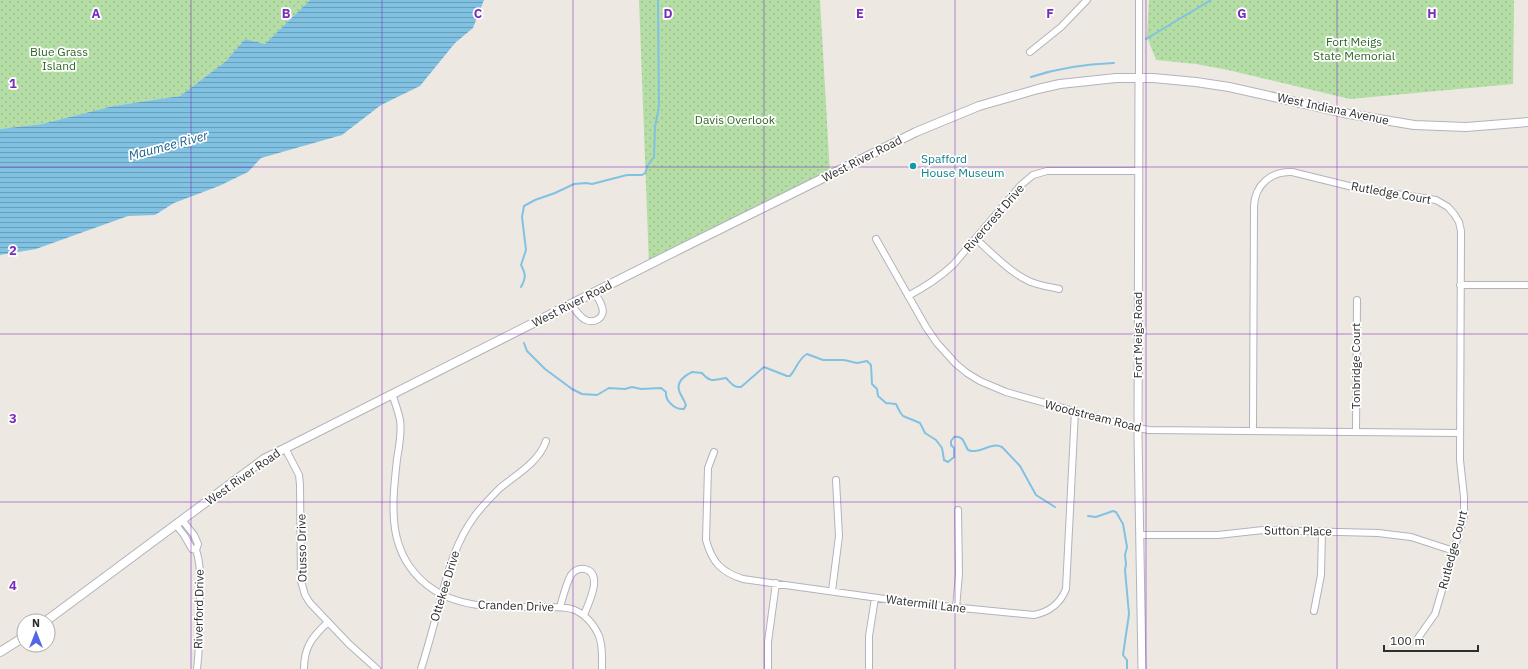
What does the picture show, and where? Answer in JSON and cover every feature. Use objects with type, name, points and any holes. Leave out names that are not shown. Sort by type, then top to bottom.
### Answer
[{"type":"main road","name":"West Indiana Avenue","points":[[1139,77],[1172,79],[1209,84],[1355,115],[1414,124],[1466,127],[1528,122]]},
{"type":"main road","name":"West River Road","points":[[56,614],[264,459],[571,305],[594,292],[916,132],[979,106],[1038,89],[1060,84],[1139,77]]},
{"type":"main road","points":[[0,652],[16,642]]},
{"type":"street","points":[[1030,52],[1061,27],[1088,0]]},
{"type":"street","name":"Fort Meigs Road","points":[[1139,0],[1138,428],[1142,669]]},
{"type":"street","name":"Rivercrest Drive","points":[[908,296],[932,283],[943,275],[976,239],[1021,185],[1037,173],[1056,170],[1139,171]]},
{"type":"street","name":"Rutledge Court","points":[[1253,430],[1254,206],[1257,192],[1262,184],[1269,177],[1282,172],[1292,172],[1357,188],[1428,198],[1440,202],[1448,207],[1454,214],[1460,227],[1460,433],[1461,474],[1465,506],[1462,525],[1436,614],[1418,638]]},
{"type":"street","name":"Woodstream Road","points":[[876,239],[936,343],[967,373],[980,381],[1006,392],[1138,428],[1460,433]]},
{"type":"street","points":[[976,239],[1025,279],[1034,283],[1059,289]]},
{"type":"street","points":[[1460,285],[1528,285]]},
{"type":"street","points":[[571,305],[585,320],[594,321],[598,319],[602,316],[602,307],[594,292]]},
{"type":"street","name":"Tonbridge Court","points":[[1356,432],[1357,300]]},
{"type":"street","name":"Cranden Drive","points":[[392,394],[397,406],[400,424],[392,509],[395,532],[402,554],[412,569],[428,585],[442,594],[456,600],[479,605],[560,607],[570,609],[584,615]]},
{"type":"street","name":"Watermill Lane","points":[[714,452],[708,468],[706,540],[718,565],[730,574],[743,579],[875,598],[956,608],[1034,615],[1043,613],[1052,608],[1062,598],[1066,588],[1075,411]]},
{"type":"street","name":"Ottekee Drive","points":[[421,669],[455,550],[474,517],[499,489],[538,456],[546,441]]},
{"type":"street","name":"Otusso Drive","points":[[285,448],[299,475],[301,486],[302,586],[307,599],[362,658],[377,669]]},
{"type":"street","points":[[832,592],[839,536],[836,480]]},
{"type":"street","points":[[956,608],[959,574],[958,510]]},
{"type":"street","name":"Riverford Drive","points":[[179,522],[192,549],[196,550],[199,558],[200,628],[197,669]]},
{"type":"street","name":"Sutton Place","points":[[1140,535],[1218,535],[1263,530],[1378,533],[1397,534],[1454,551]]},
{"type":"street","points":[[1314,611],[1321,575],[1322,532]]},
{"type":"street","points":[[560,607],[572,574],[580,569],[585,569],[591,573],[594,581],[593,591],[584,615],[594,626],[599,636],[602,645],[602,669]]},
{"type":"street","points":[[768,669],[768,642],[776,583]]},
{"type":"street","points":[[868,669],[869,636],[875,598]]},
{"type":"street","points":[[304,669],[305,655],[308,644],[328,622]]},
{"type":"green space","name":"Blue Grass Island","points":[[0,0],[310,0],[265,44],[245,39],[226,61],[180,96],[113,106],[42,124],[0,129]]},
{"type":"green space","name":"Davis Overlook","points":[[639,0],[820,0],[830,175],[649,265]]},
{"type":"green space","name":"Fort Meigs State Memorial","points":[[1149,0],[1514,0],[1513,84],[1350,99],[1228,70],[1196,64],[1156,60],[1147,37]]},
{"type":"water","name":"Maumee River","points":[[310,0],[484,0],[473,28],[455,43],[420,86],[381,105],[342,135],[261,158],[248,172],[219,186],[174,203],[155,215],[128,216],[36,249],[0,255],[0,129],[42,124],[113,106],[180,96],[226,61],[245,39],[265,44]]},
{"type":"waterway","points":[[521,287],[525,276],[521,265],[526,250],[522,217],[524,206],[574,184],[592,184],[627,175],[642,175],[645,173],[648,165],[654,157],[655,127],[659,106],[658,0]]},
{"type":"waterway","points":[[1146,39],[1211,0]]},
{"type":"waterway","points":[[1031,77],[1072,67],[1114,63]]},
{"type":"waterway","points":[[524,343],[527,351],[545,369],[572,389],[582,394],[597,395],[609,388],[661,388],[666,392],[669,402],[681,409],[684,409],[686,405],[680,393],[679,383],[683,378],[692,372],[702,373],[711,380],[726,378],[734,386],[741,387],[764,367],[790,376],[802,358],[807,354],[823,360],[844,360],[857,363],[867,361],[871,365],[872,384],[877,389],[878,396],[886,403],[896,404],[903,416],[920,423],[925,433],[936,440],[942,448],[944,460],[948,462],[954,457],[954,448],[951,445],[951,441],[954,437],[961,438],[968,450],[972,451],[994,446],[1002,447],[1020,466],[1036,495],[1055,507]]},
{"type":"waterway","points":[[1088,516],[1096,517],[1113,511],[1116,512],[1123,524],[1127,547],[1125,555],[1125,570],[1129,614],[1123,655],[1127,660],[1127,669]]},
{"type":"place","name":"Spafford House Museum","points":[[913,166]]}]
